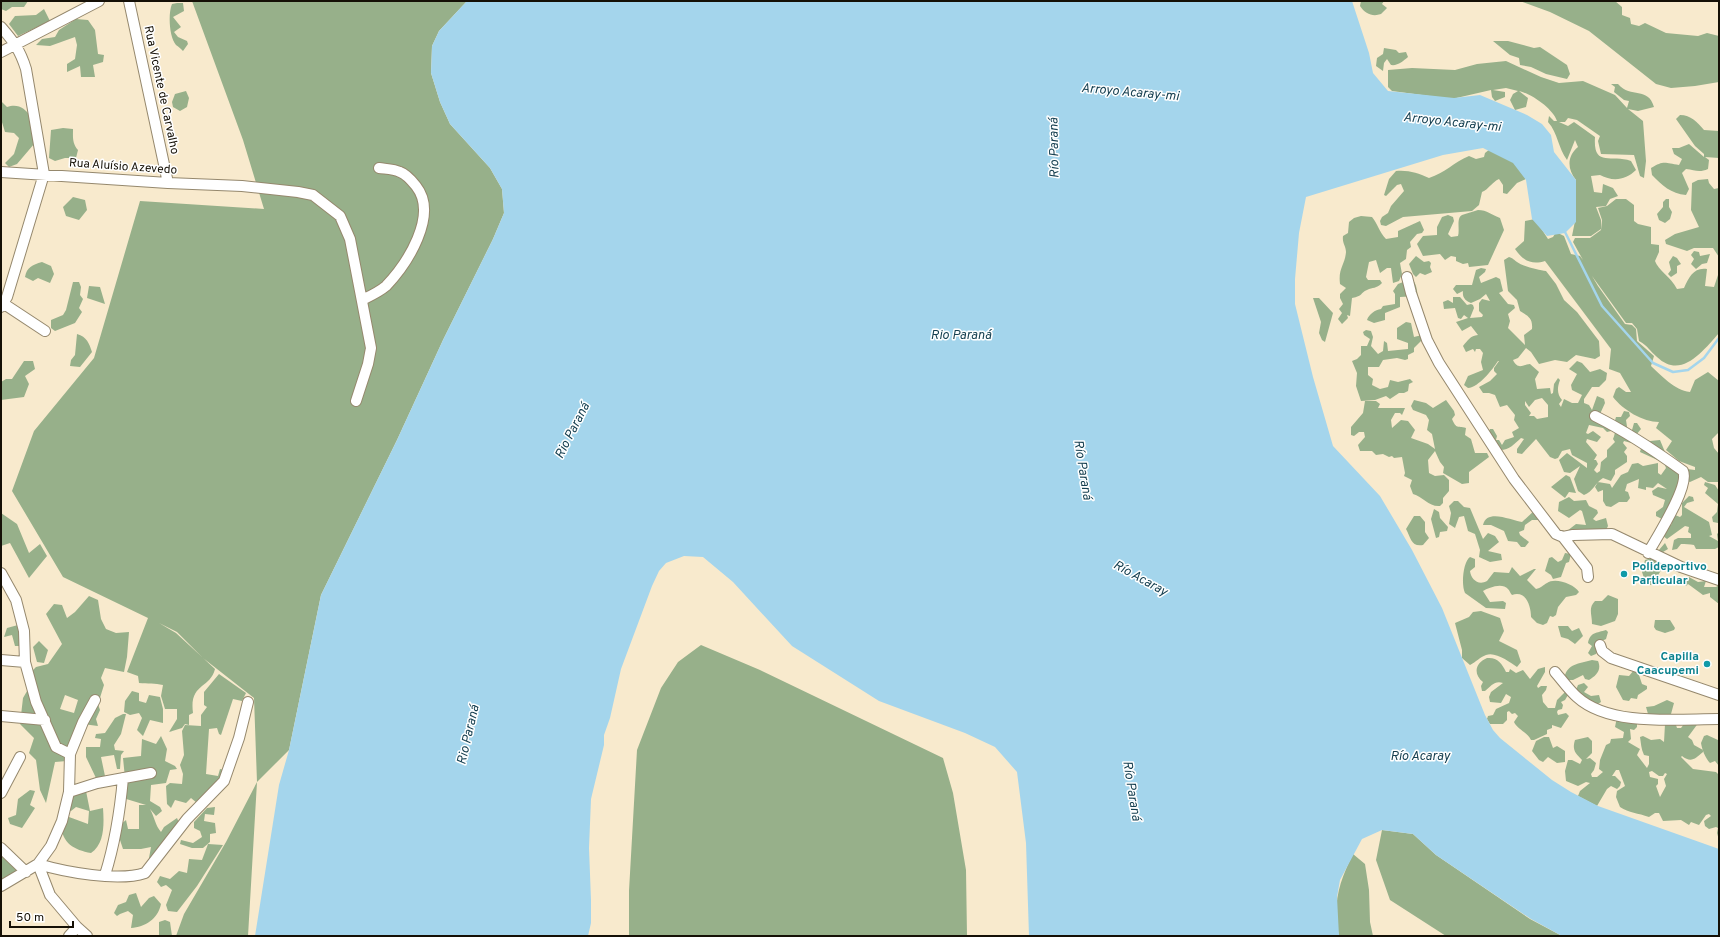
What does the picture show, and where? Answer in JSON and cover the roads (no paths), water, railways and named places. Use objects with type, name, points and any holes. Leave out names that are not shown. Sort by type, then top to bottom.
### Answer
[{"type":"street","points":[[1,52],[99,1]]},
{"type":"street","name":"Rua Vicente de Carvalho","points":[[129,1],[168,184]]},
{"type":"street","points":[[1,27],[16,44],[26,70],[44,174],[42,185],[2,304],[45,331]]},
{"type":"street","points":[[362,300],[385,287],[404,264],[418,238],[425,207],[421,192],[412,181],[400,172],[379,168]]},
{"type":"street","name":"Rua Aluísio Azevedo","points":[[1,172],[168,184],[242,186],[313,195],[340,216],[350,239],[371,348],[368,364],[356,401]]},
{"type":"street","points":[[1407,278],[1427,340],[1439,363],[1514,479],[1556,534],[1563,538],[1587,568],[1588,577]]},
{"type":"street","points":[[1595,416],[1642,441],[1683,471],[1685,476],[1683,489],[1648,553]]},
{"type":"street","points":[[1563,538],[1573,535],[1612,534],[1648,553],[1681,567],[1719,580]]},
{"type":"street","points":[[1,573],[16,600],[24,631],[25,662],[36,702],[56,747],[70,754]]},
{"type":"street","points":[[1600,645],[1602,650],[1611,658],[1719,695]]},
{"type":"street","points":[[1,660],[25,662]]},
{"type":"street","points":[[1555,672],[1578,698],[1606,714],[1627,719],[1719,719]]},
{"type":"street","points":[[1,886],[38,864],[51,846],[57,834],[68,792],[70,754],[83,722],[95,700]]},
{"type":"street","points":[[38,864],[81,873],[134,876],[145,873],[187,819],[224,781],[248,702]]},
{"type":"street","points":[[1,716],[45,720]]},
{"type":"street","points":[[1,793],[20,757]]},
{"type":"street","points":[[68,792],[97,783],[151,773]]},
{"type":"street","points":[[105,875],[114,845],[120,815],[123,778]]},
{"type":"street","points":[[1,848],[26,872]]},
{"type":"street","points":[[38,864],[50,895],[77,927],[87,936]]},
{"type":"street","points":[[69,936],[77,927]]},
{"type":"water","name":"Rio Paraná","points":[[467,1],[1352,1],[1369,53],[1373,73],[1388,91],[1454,98],[1480,95],[1527,115],[1542,124],[1551,135],[1554,152],[1576,180],[1576,222],[1565,233],[1547,236],[1532,219],[1526,180],[1513,163],[1483,148],[1443,155],[1306,197],[1299,233],[1295,279],[1295,304],[1313,377],[1333,446],[1380,496],[1412,550],[1442,608],[1485,715],[1493,730],[1500,738],[1552,780],[1571,792],[1598,806],[1719,849],[1719,936],[1562,936],[1531,919],[1436,855],[1413,834],[1382,830],[1362,839],[1340,880],[1337,897],[1339,936],[1029,936],[1026,843],[1017,772],[995,747],[965,733],[879,701],[792,646],[733,582],[703,557],[684,556],[666,563],[659,571],[652,586],[621,669],[610,718],[604,735],[604,745],[591,799],[589,848],[591,923],[588,936],[255,936],[279,785],[289,750],[321,595],[397,440],[504,213],[502,189],[490,168],[450,124],[440,102],[431,73],[432,46],[439,31]]},
{"type":"waterway","name":"Arroyo Acaray-mi","points":[[1564,230],[1602,306],[1653,363],[1673,372],[1688,370],[1704,358],[1719,338]]},
{"type":"place","name":"Polideportivo Particular","points":[[1624,574]]},
{"type":"place","name":"Capilla Caacupemi","points":[[1707,664]]},
{"type":"water label","name":"Río Paraná","points":[[1055,148]]},
{"type":"water label","name":"Río Paraná","points":[[1082,470]]},
{"type":"water label","name":"Río Acaray","points":[[1140,579]]},
{"type":"water label","name":"Río Acaray","points":[[1420,757]]},
{"type":"water label","name":"Río Paraná","points":[[1131,791]]}]
